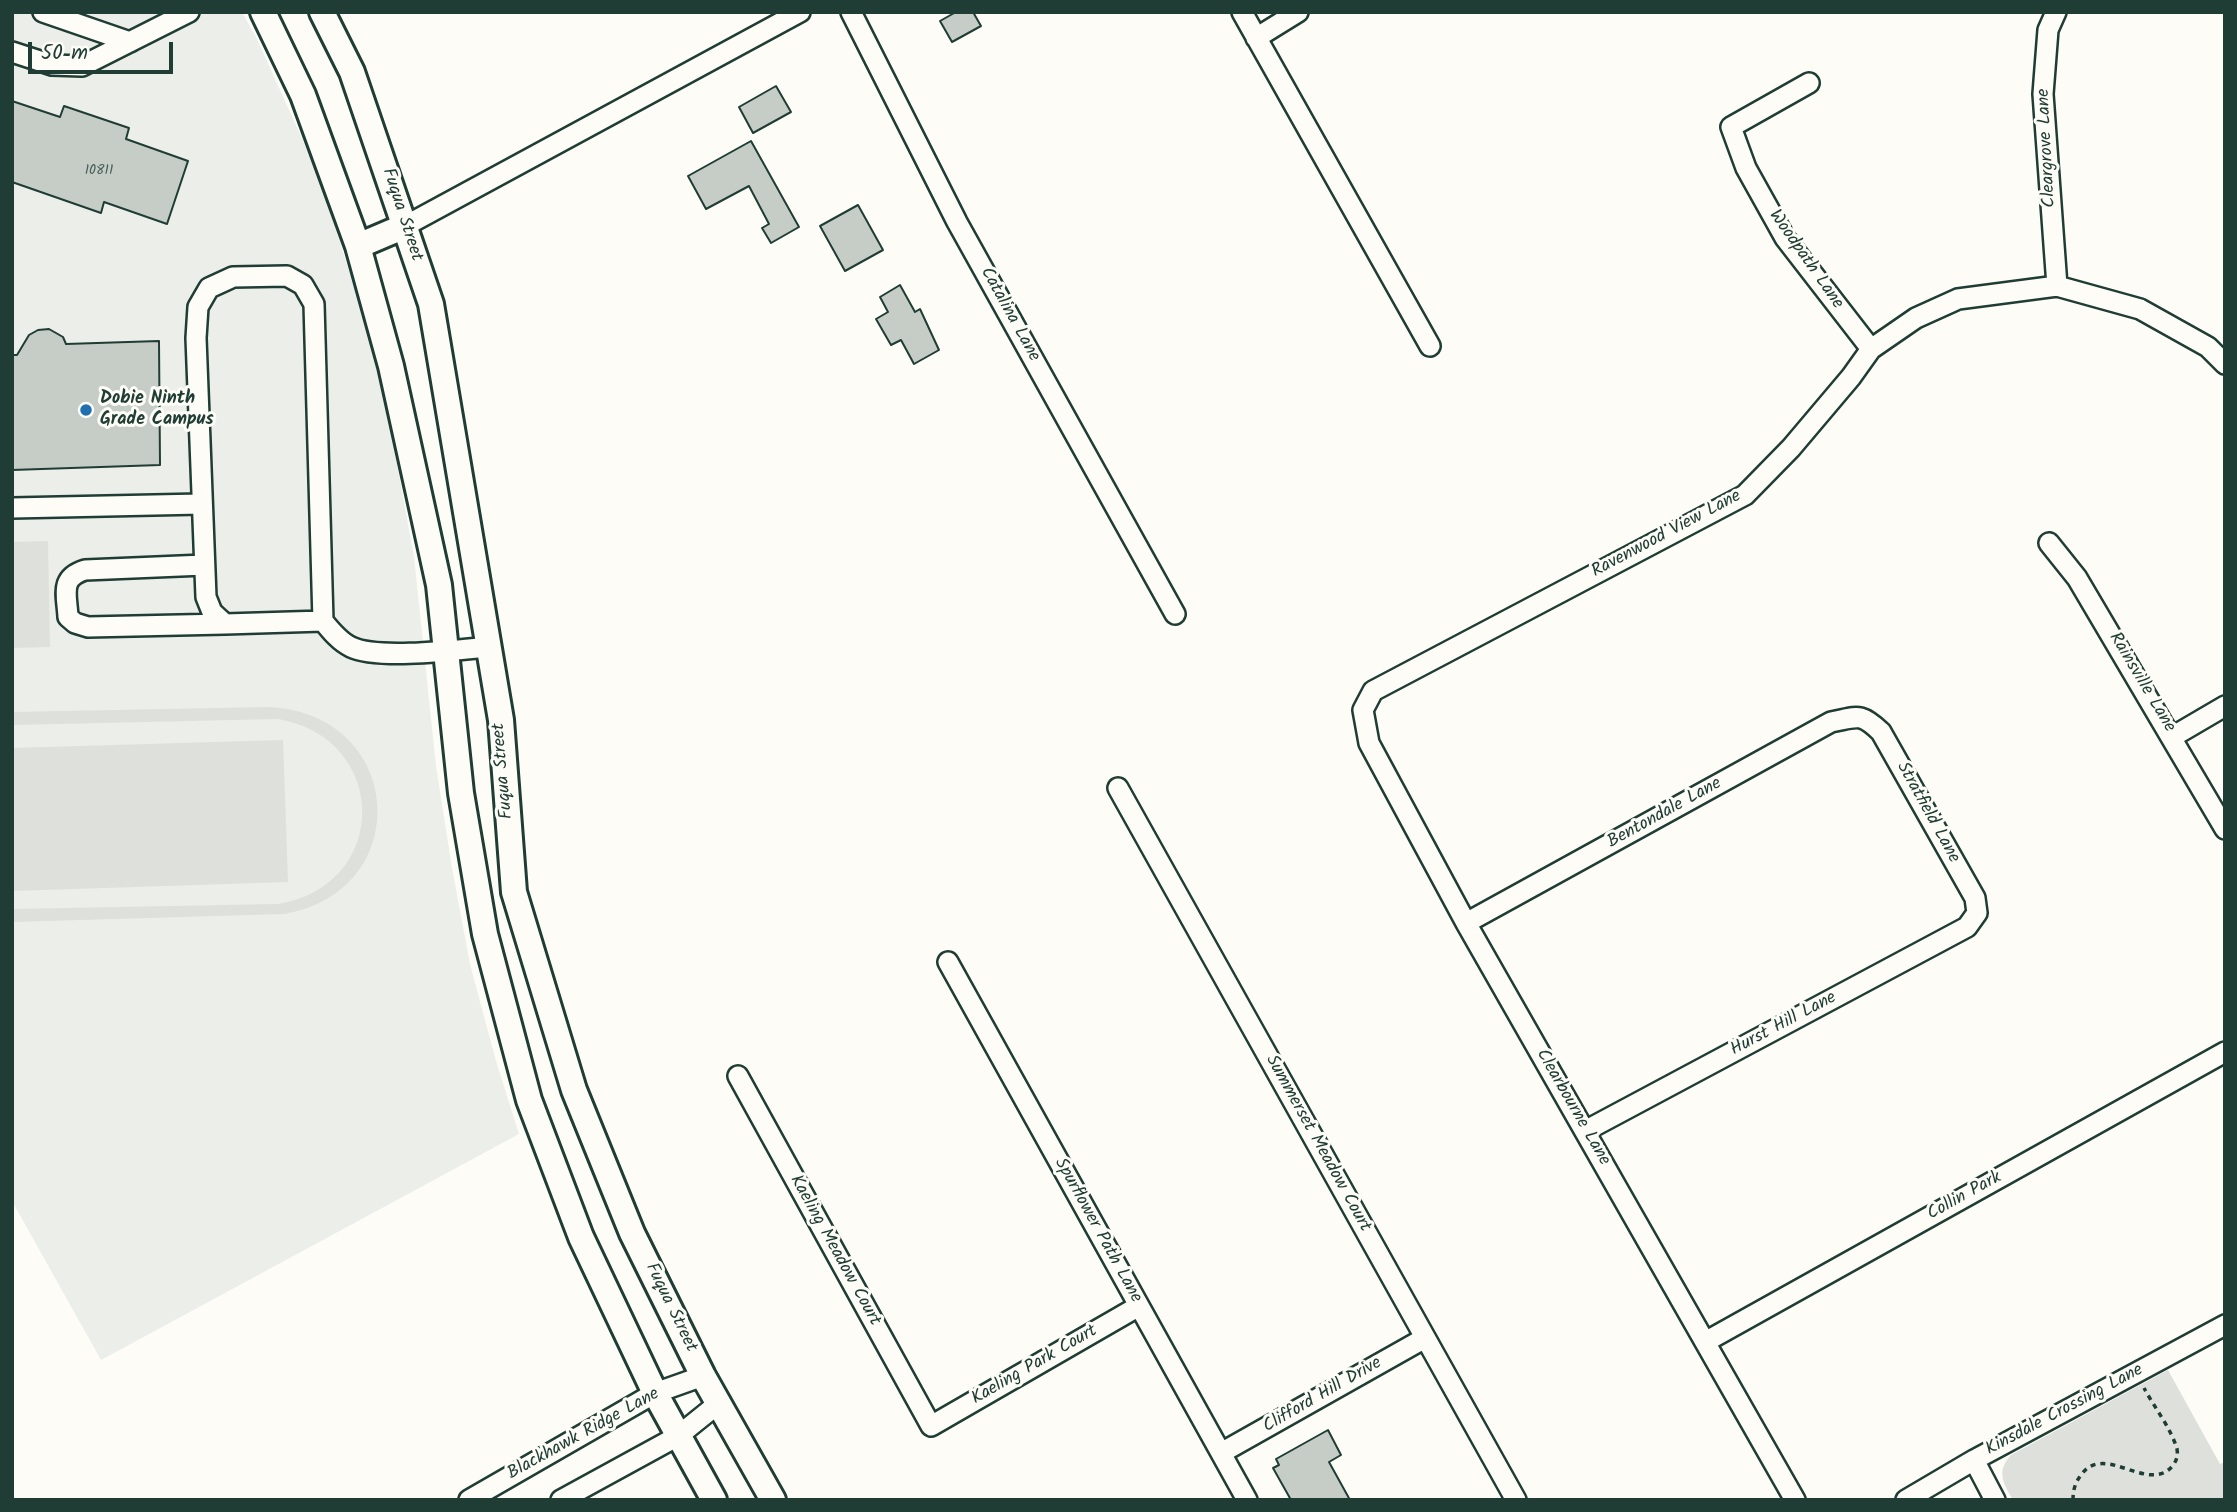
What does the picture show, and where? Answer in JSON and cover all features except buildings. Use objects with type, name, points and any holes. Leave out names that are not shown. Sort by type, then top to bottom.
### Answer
[{"type":"main road","points":[[263,12],[303,95],[358,246],[391,366],[439,584],[461,793],[485,934],[529,1100],[581,1237],[655,1393],[714,1500]]},
{"type":"main road","name":"Fuqua Street","points":[[322,12],[352,72],[431,304],[501,720],[514,892],[574,1090],[632,1233],[703,1376],[773,1500]]},
{"type":"main road","points":[[358,246],[405,226]]},
{"type":"street","points":[[43,12],[130,42]]},
{"type":"street","points":[[12,52],[52,65],[82,66],[189,12]]},
{"type":"street","points":[[405,226],[800,12]]},
{"type":"street","name":"Catalina Lane","points":[[851,12],[957,222],[1175,614]]},
{"type":"street","points":[[1242,12],[1430,346]]},
{"type":"street","points":[[1256,38],[1298,12]]},
{"type":"street","name":"Cleargrove Lane","points":[[2056,12],[2048,30],[2043,94],[2057,286]]},
{"type":"street","name":"Woodpath Lane","points":[[1809,83],[1731,127],[1746,168],[1785,238],[1871,349]]},
{"type":"street","points":[[225,624],[212,612],[206,597],[196,338],[198,307],[209,288],[233,277],[286,276],[303,285],[314,304],[323,621],[351,647],[373,653],[488,647]]},
{"type":"street","points":[[2057,286],[2140,309],[2208,347],[2225,364]]},
{"type":"street","name":"Ravenwood View Lane","points":[[1363,710],[1373,691],[1745,495],[1791,448],[1871,349],[1916,318],[1958,299],[2057,286]]},
{"type":"street","points":[[12,508],[201,504]]},
{"type":"street","name":"Rainsville Lane","points":[[2049,543],[2077,578],[2225,829]]},
{"type":"street","points":[[204,565],[85,570],[73,573],[66,584],[68,617],[75,623],[88,627],[323,621]]},
{"type":"street","points":[[2172,737],[2225,706]]},
{"type":"street","name":"Clearbourne Lane","points":[[1363,710],[1369,743],[1466,923],[1795,1500]]},
{"type":"street","name":"Bentondale Lane","points":[[1466,923],[1831,722],[1867,719]]},
{"type":"street","name":"Stratfield Lane","points":[[1867,719],[1881,732],[1975,898],[1977,913]]},
{"type":"street","name":"Summerset Meadow Court","points":[[1118,788],[1516,1500]]},
{"type":"street","name":"Hurst Hill Lane","points":[[1585,1132],[1967,927],[1977,913]]},
{"type":"street","name":"Spurflower Path Lane","points":[[948,962],[1247,1500]]},
{"type":"street","name":"Collin Park","points":[[1705,1342],[2225,1052]]},
{"type":"street","name":"Kaeling Meadow Court","points":[[738,1076],[931,1426]]},
{"type":"street","name":"Kaeling Park Court","points":[[931,1426],[1139,1306]]},
{"type":"street","name":"Kinsdale Crossing Lane","points":[[1906,1500],[2225,1325]]},
{"type":"street","name":"Clifford Hill Drive","points":[[1221,1453],[1425,1338]]},
{"type":"street","name":"Blackhawk Ridge Lane","points":[[469,1500],[655,1393],[703,1376]]},
{"type":"street","points":[[561,1500],[678,1436],[719,1403]]},
{"type":"street","points":[[1975,1460],[1996,1500]]},
{"type":"path","points":[[2073,1500],[2076,1482],[2083,1471],[2092,1465],[2109,1464],[2150,1476],[2171,1468],[2177,1460],[2178,1452],[2172,1439],[2136,1374]]},
{"type":"shaded area","points":[[12,12],[242,12],[257,39],[318,174],[366,324],[393,442],[414,557],[436,766],[470,964],[519,1134],[101,1360],[12,1201]]},
{"type":"shaded area","points":[[48,541],[50,647],[12,648],[12,542]]},
{"type":"shaded area","points":[[269,707],[314,717],[348,739],[369,770],[377,805],[373,841],[357,873],[327,899],[284,914],[12,922],[12,909],[278,904],[315,892],[341,870],[357,843],[362,812],[357,781],[341,753],[315,732],[278,719],[12,725],[12,712]]},
{"type":"shaded area","points":[[283,740],[288,882],[12,891],[12,748]]},
{"type":"shaded area","points":[[2168,1370],[2220,1464],[2225,1462],[2225,1500],[2013,1500],[2006,1488],[2002,1472],[2011,1455]]},
{"type":"place","name":"Dobie Ninth Grade Campus","points":[[86,410]]}]
